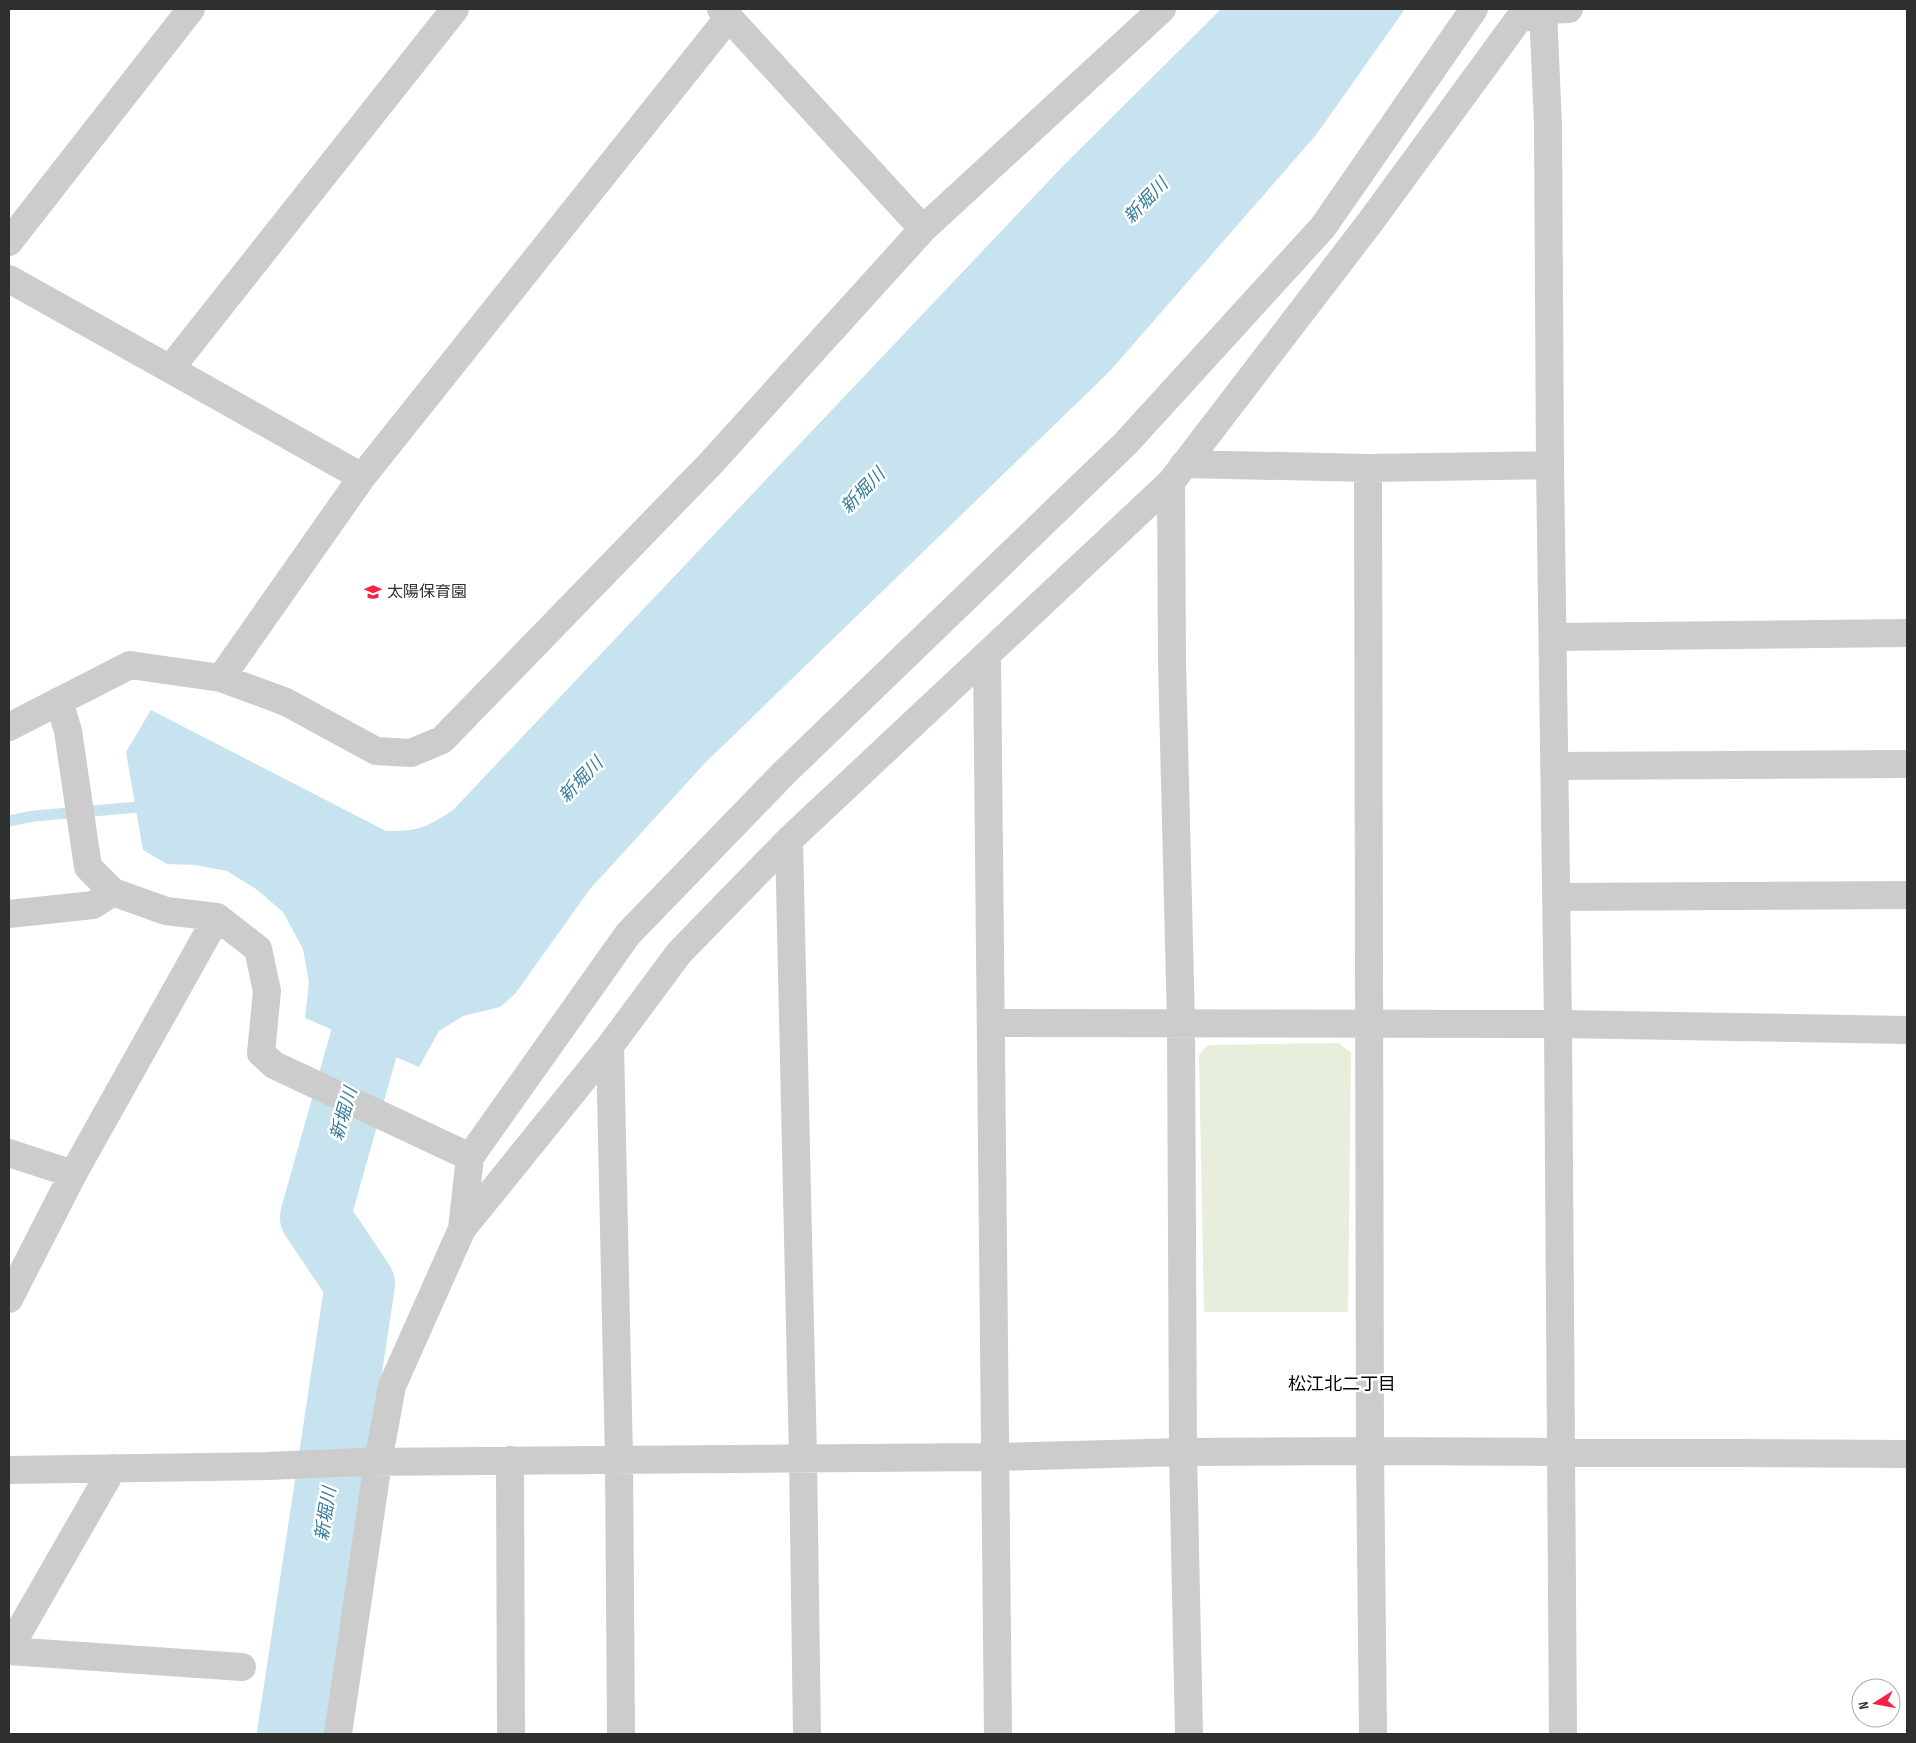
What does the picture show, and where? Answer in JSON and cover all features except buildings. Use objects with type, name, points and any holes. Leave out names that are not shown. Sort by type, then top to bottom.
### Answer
[{"type":"street","points":[[9,242],[191,9]]},
{"type":"street","points":[[170,369],[455,9]]},
{"type":"street","points":[[9,727],[130,665],[221,678],[286,702],[376,752],[410,753],[442,740],[711,463],[923,230],[1162,9]]},
{"type":"street","points":[[462,1229],[459,1151],[628,934],[785,772],[1126,443],[1323,227],[1474,9]]},
{"type":"street","points":[[338,1734],[370,1462],[392,1386],[462,1229],[610,1046],[679,953],[788,840],[987,656],[1178,473],[1371,221],[1518,20],[1556,9],[1548,125],[1550,465],[1558,1024],[1563,1734]]},
{"type":"street","points":[[221,678],[362,477],[725,13],[923,230]]},
{"type":"street","points":[[9,279],[362,477]]},
{"type":"street","points":[[1178,473],[1550,465]]},
{"type":"street","points":[[1368,468],[1370,1451],[1373,1734]]},
{"type":"street","points":[[1178,473],[1172,662],[1181,1024],[1182,1452],[1189,1734]]},
{"type":"street","points":[[1553,638],[1907,632]]},
{"type":"street","points":[[987,656],[998,1734]]},
{"type":"street","points":[[58,701],[68,731],[88,866],[114,892],[166,911],[217,917],[258,949],[267,991],[261,1053],[274,1065],[459,1151]]},
{"type":"street","points":[[1554,766],[1907,764]]},
{"type":"street","points":[[788,840],[803,1458],[807,1734]]},
{"type":"street","points":[[9,914],[93,905],[114,892]]},
{"type":"street","points":[[1556,896],[1907,895]]},
{"type":"street","points":[[9,1299],[73,1174],[217,917]]},
{"type":"street","points":[[992,1023],[1558,1024],[1907,1030]]},
{"type":"street","points":[[610,1046],[619,1460],[621,1734]]},
{"type":"street","points":[[9,1153],[73,1174]]},
{"type":"street","points":[[9,1470],[268,1466],[370,1462],[995,1457],[1182,1452],[1370,1451],[1907,1454]]},
{"type":"street","points":[[510,1460],[511,1734]]},
{"type":"street","points":[[113,1468],[9,1650],[242,1667]]},
{"type":"green space","points":[[1339,1043],[1351,1053],[1348,1312],[1204,1312],[1199,1055],[1208,1045]]},
{"type":"water","points":[[1221,9],[1405,9],[1316,135],[1109,372],[705,763],[590,889],[515,994],[500,1007],[463,1016],[439,1031],[419,1067],[305,1018],[309,982],[303,949],[283,912],[256,889],[227,871],[195,865],[167,864],[143,850],[126,752],[151,710],[386,831],[406,831],[422,827],[453,810],[1063,166]]},
{"type":"waterway","points":[[9,821],[34,816],[151,806]]},
{"type":"waterway","name":"新堀川","points":[[292,1734],[360,1284],[315,1217],[380,986],[406,961]]},
{"type":"place","name":"太陽保育園","points":[[373,592]]},
{"type":"district","name":"松江北二丁目","points":[[1342,1384]]}]
